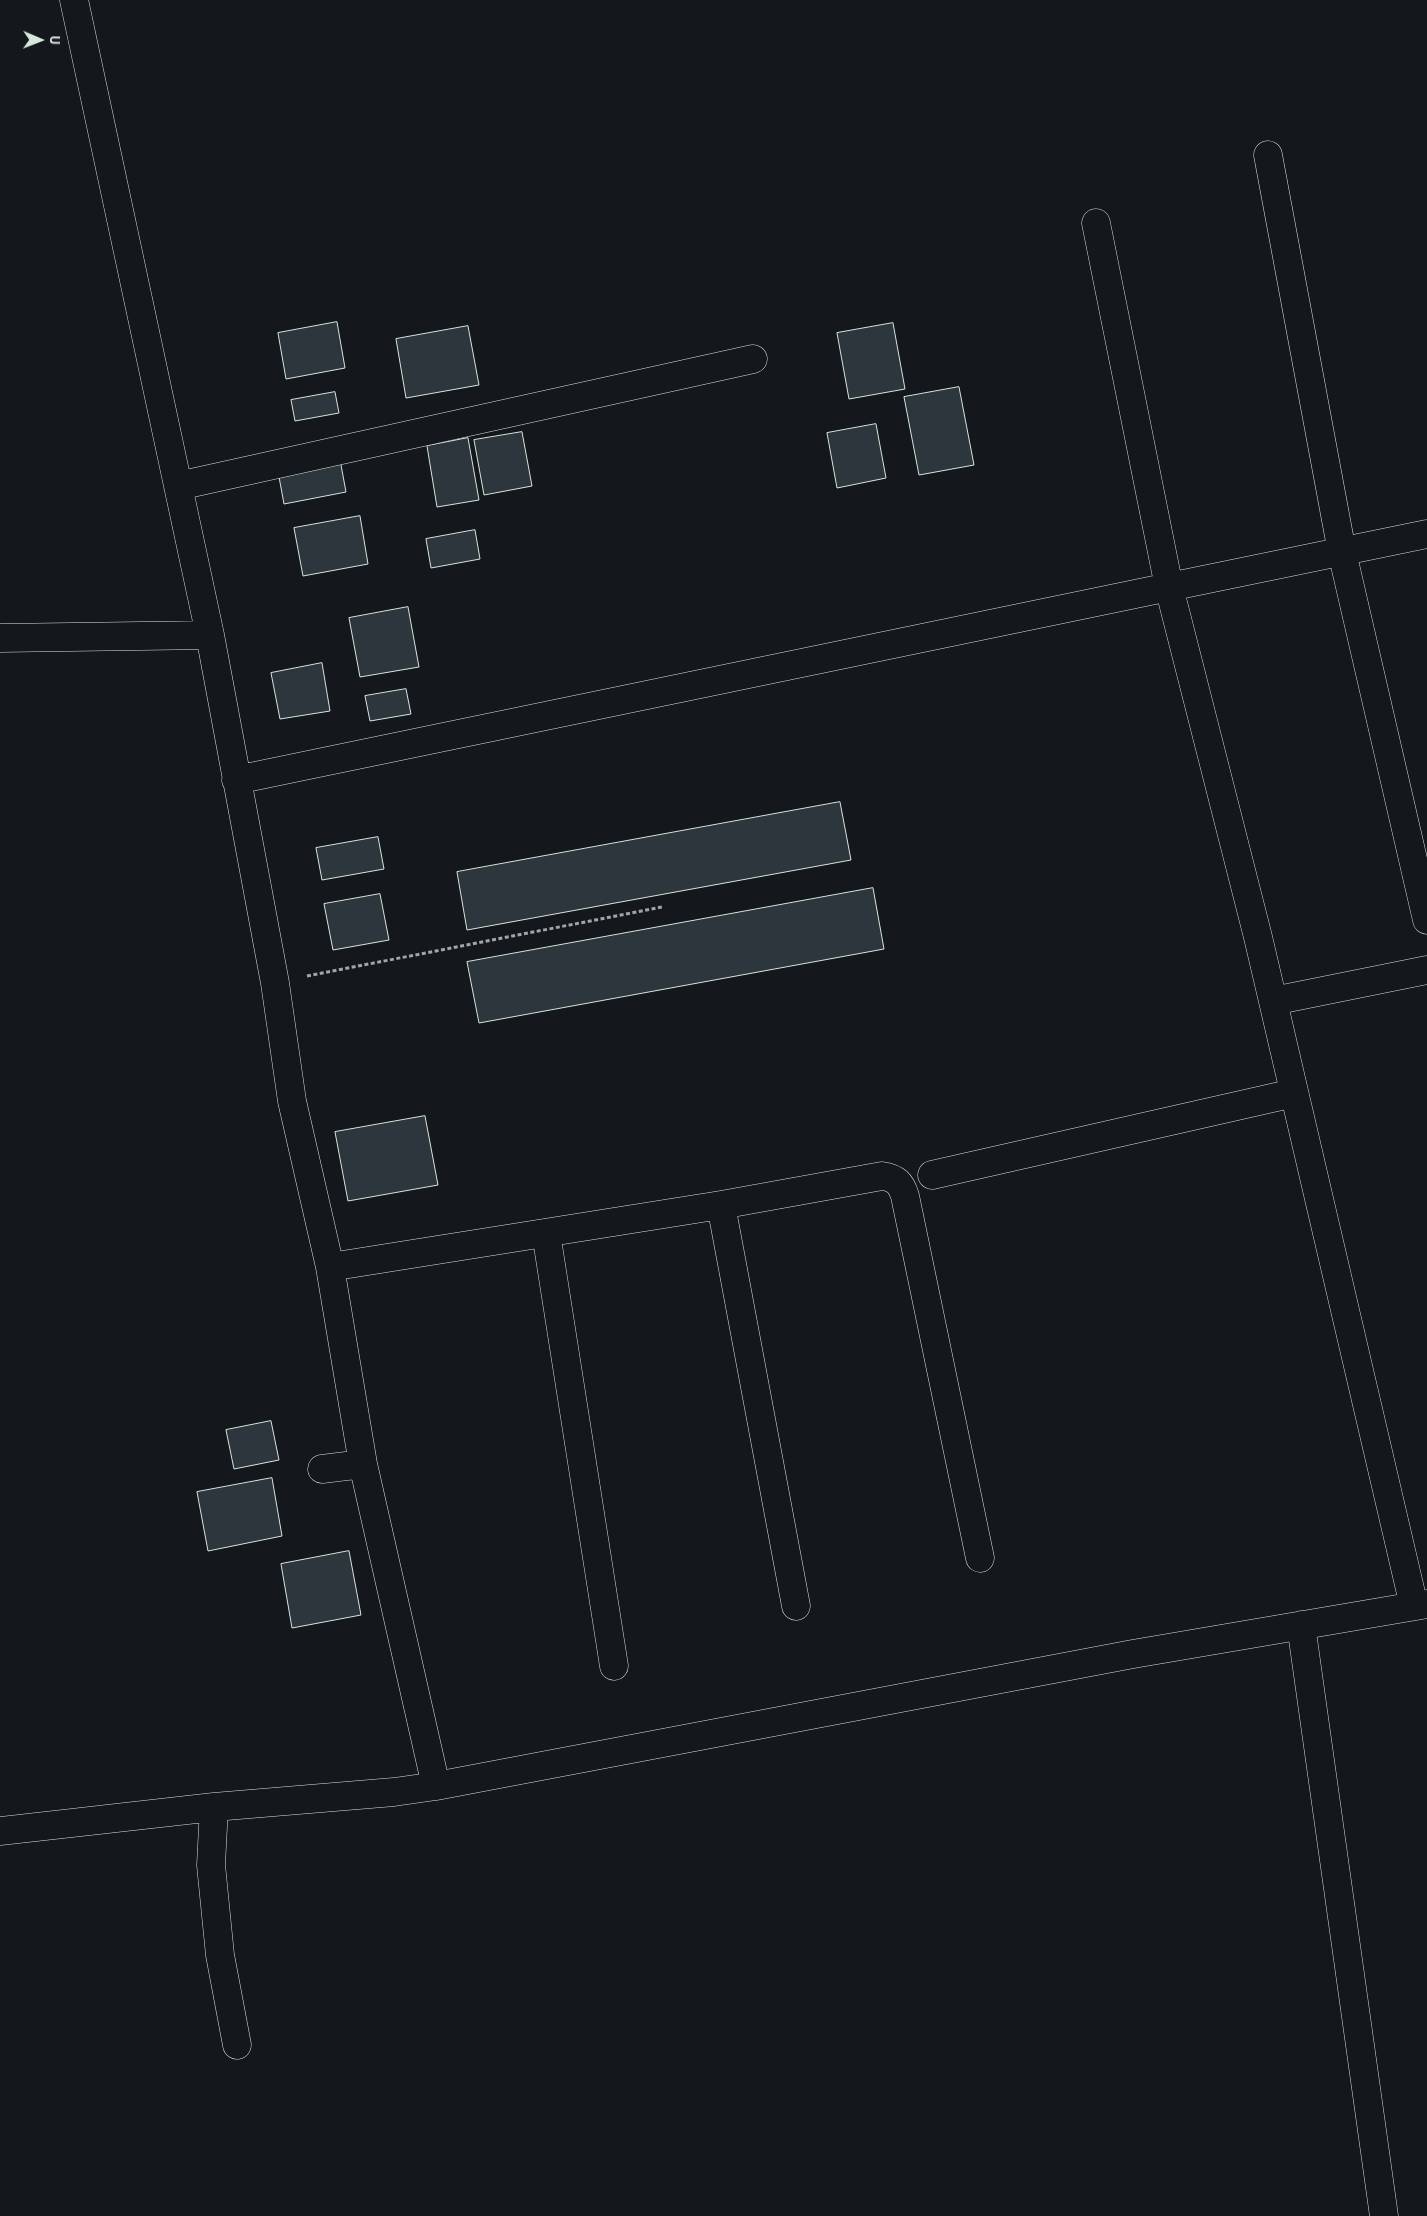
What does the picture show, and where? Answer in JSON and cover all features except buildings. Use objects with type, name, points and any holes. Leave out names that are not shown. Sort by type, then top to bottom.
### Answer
[{"type":"street","points":[[74,0],[210,635],[275,983],[292,1101],[330,1267],[363,1464],[436,1786]]},
{"type":"street","points":[[1268,155],[1342,552],[1427,920]]},
{"type":"street","points":[[0,1831],[214,1807],[394,1792],[436,1786],[1133,1654],[1421,1605],[1169,587],[1096,223]]},
{"type":"street","points":[[178,486],[753,359]]},
{"type":"street","points":[[236,780],[1427,534]]},
{"type":"street","points":[[0,638],[210,635]]},
{"type":"street","points":[[1273,1002],[1427,970]]},
{"type":"street","points":[[932,1175],[1294,1093]]},
{"type":"street","points":[[330,1267],[721,1205],[882,1176],[893,1178],[902,1185],[980,1558]]},
{"type":"street","points":[[721,1205],[796,1606]]},
{"type":"street","points":[[546,1233],[614,1666]]},
{"type":"street","points":[[322,1469],[363,1464]]},
{"type":"street","points":[[1300,1625],[1384,2216]]},
{"type":"street","points":[[214,1807],[212,1865],[220,1954],[237,2045]]},
{"type":"path","points":[[275,983],[662,907]]}]
